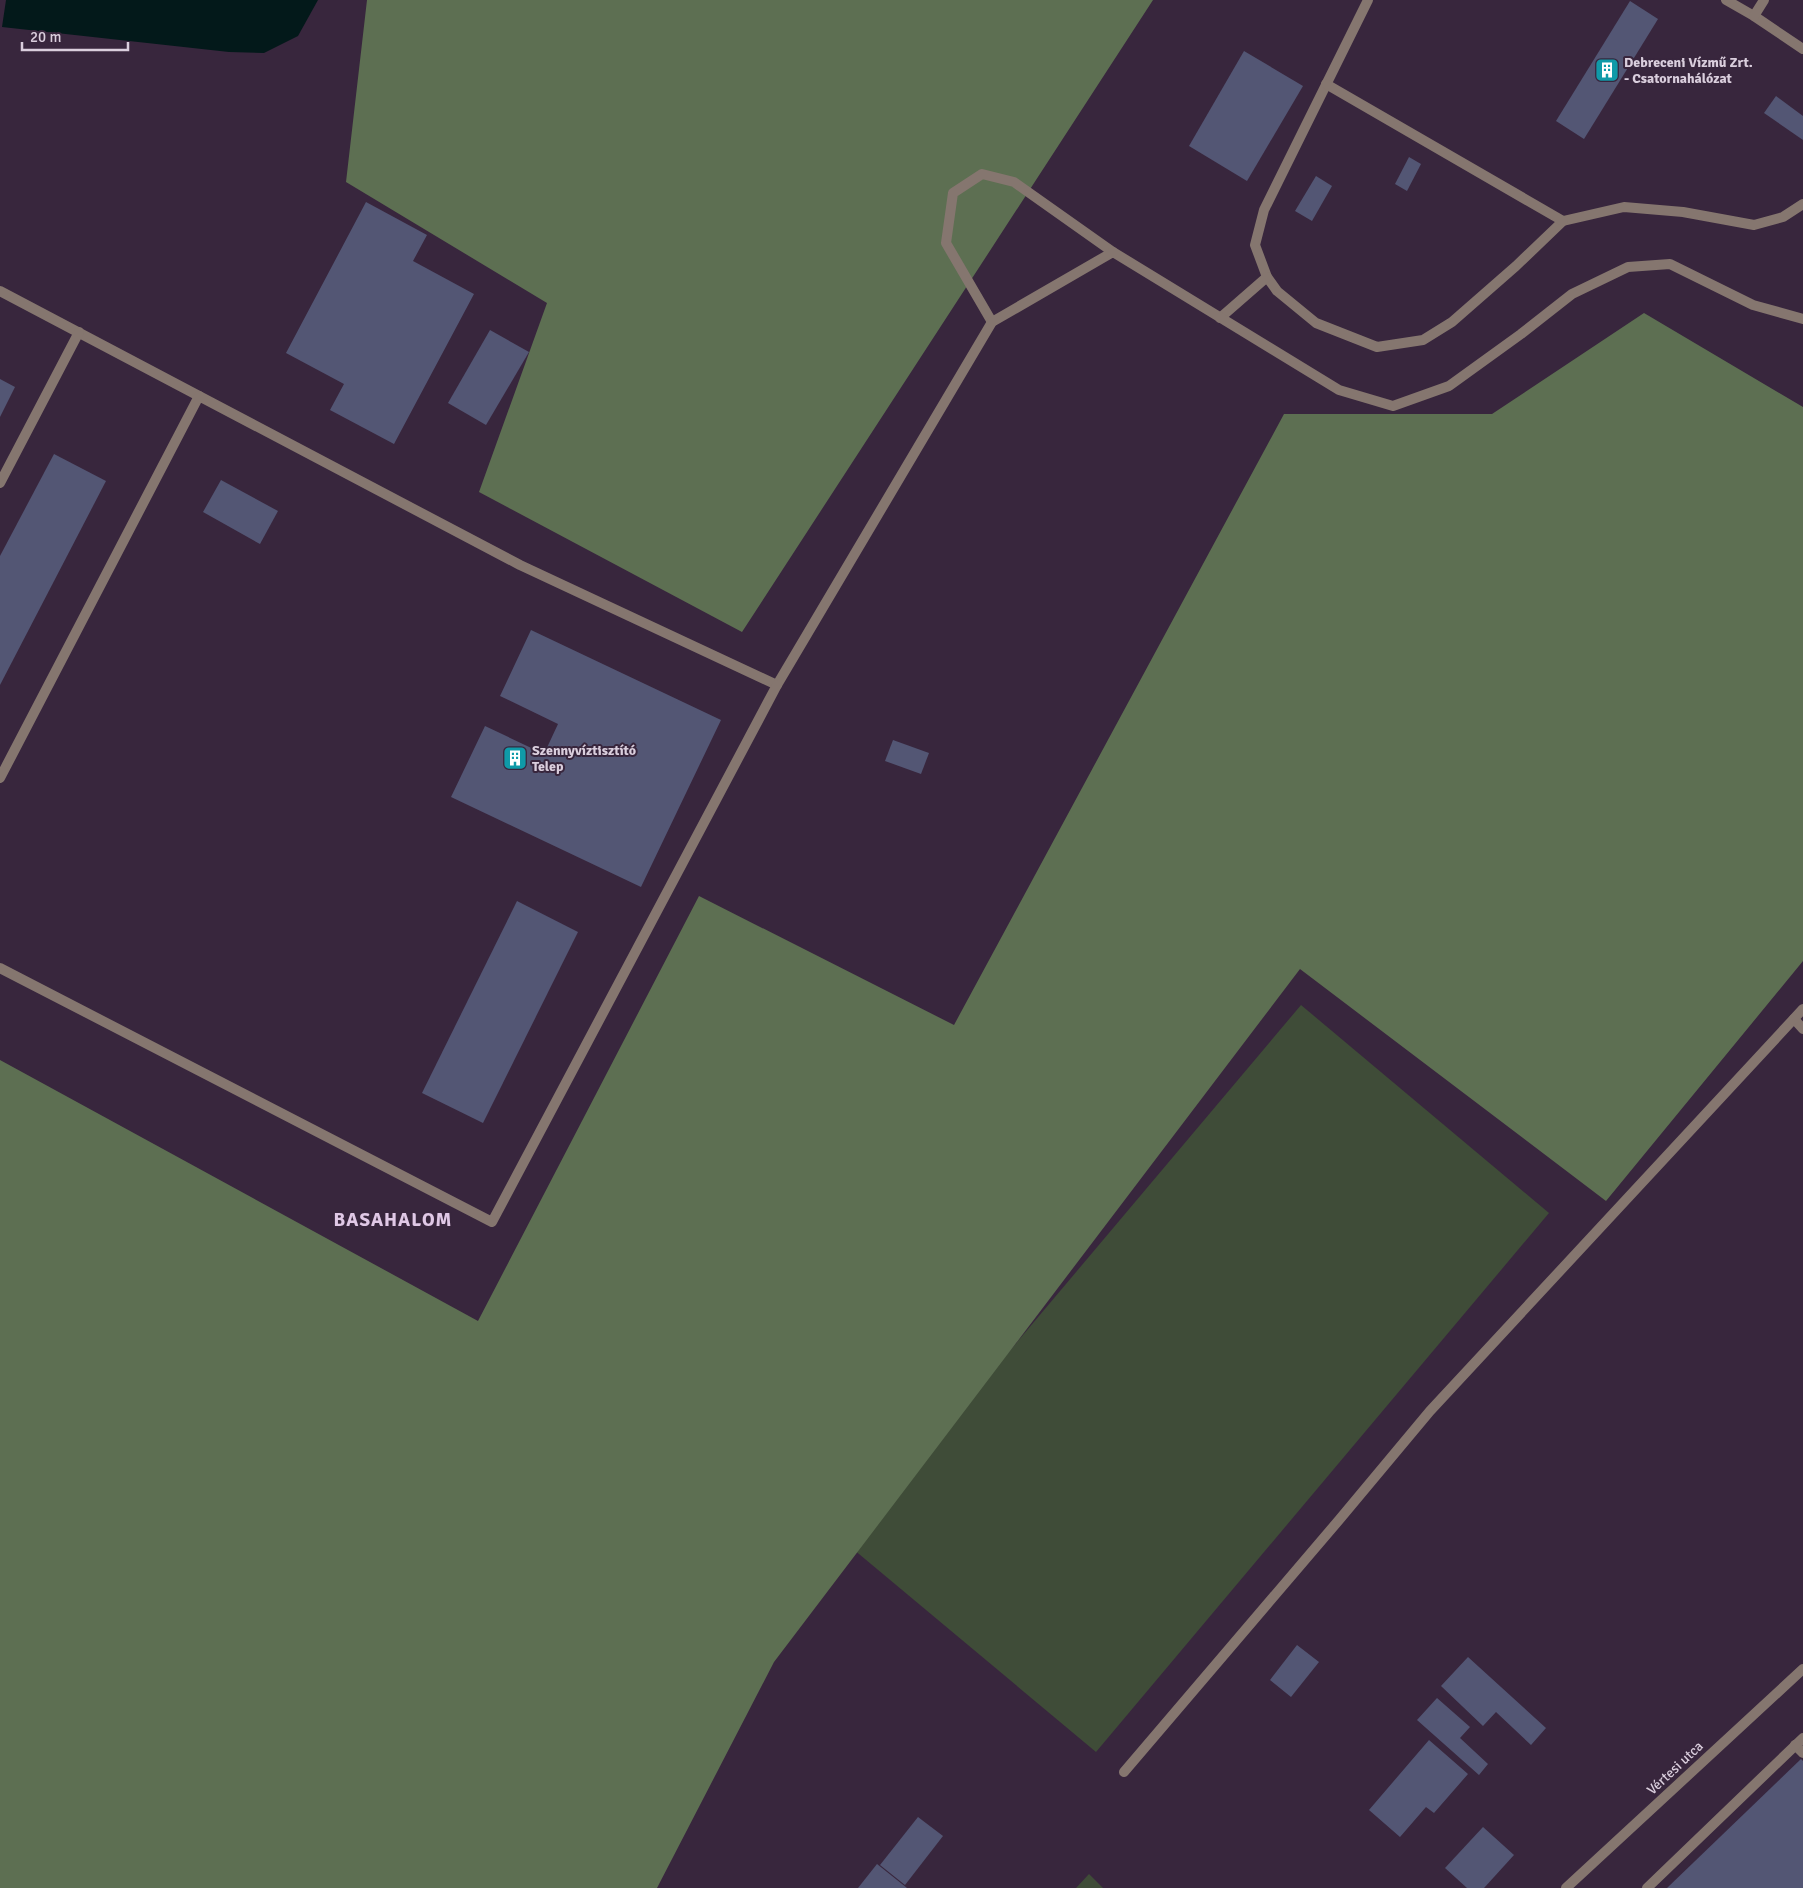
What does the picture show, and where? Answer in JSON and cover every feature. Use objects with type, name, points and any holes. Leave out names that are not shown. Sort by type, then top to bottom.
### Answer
[{"type":"street","points":[[1368,0],[1264,210],[1255,245],[1267,277],[1277,291],[1316,323],[1377,347],[1423,340],[1452,322],[1516,266],[1563,221],[1624,207],[1683,212],[1754,225],[1783,217],[1803,204]]},
{"type":"street","points":[[1726,0],[1754,16],[1803,49]]},
{"type":"street","points":[[1754,16],[1764,0]]},
{"type":"street","points":[[1326,84],[1563,221]]},
{"type":"street","points":[[992,322],[946,243],[953,193],[982,174],[1014,182],[1113,252],[1339,390],[1393,406],[1449,386],[1572,294],[1628,267],[1670,264],[1753,305],[1803,319]]},
{"type":"street","points":[[0,968],[492,1222],[776,685],[992,322],[1113,252]]},
{"type":"street","points":[[1220,318],[1267,277]]},
{"type":"street","points":[[0,291],[520,565],[776,685]]},
{"type":"street","points":[[0,483],[79,332]]},
{"type":"street","points":[[0,778],[199,396]]},
{"type":"street","points":[[1124,1772],[1430,1411],[1803,1009]]},
{"type":"street","points":[[1794,1019],[1803,1029]]},
{"type":"street","name":"Vértesi utca","points":[[1566,1888],[1803,1669]]},
{"type":"street","points":[[1647,1888],[1801,1745]]},
{"type":"green space","points":[[367,0],[1153,0],[742,632],[479,492],[547,303],[346,182]]},
{"type":"green space","points":[[1644,313],[1803,407],[1803,961],[1606,1201],[1300,969],[774,1662],[657,1888],[0,1888],[0,1060],[478,1321],[699,896],[954,1025],[1284,414],[1492,414]]},
{"type":"green space","points":[[1301,1005],[1549,1213],[1096,1752],[847,1544]]},
{"type":"green space","points":[[1089,1874],[1103,1888],[1076,1888]]},
{"type":"shaded area","points":[[6,0],[318,0],[298,36],[264,53],[229,52],[2,27]]},
{"type":"building","name":"Debreceni Vízmű Zrt. - Csatornahálózat","points":[[1630,1],[1658,19],[1584,139],[1556,121]]},
{"type":"building","points":[[1244,51],[1303,86],[1247,181],[1189,146]]},
{"type":"building","points":[[1776,96],[1803,116],[1803,140],[1764,113]]},
{"type":"building","points":[[1409,157],[1421,164],[1407,191],[1395,184]]},
{"type":"building","points":[[1316,176],[1332,186],[1312,221],[1295,211]]},
{"type":"building","points":[[366,202],[427,235],[413,261],[474,294],[394,444],[330,410],[344,384],[286,353]]},
{"type":"building","points":[[490,330],[529,352],[486,425],[448,403]]},
{"type":"building","points":[[0,379],[15,387],[0,417]]},
{"type":"building","points":[[54,454],[106,481],[0,685],[0,556]]},
{"type":"building","points":[[221,480],[278,511],[260,544],[203,512]]},
{"type":"building","name":"Szennyvíztisztító Telep","points":[[531,630],[721,720],[641,887],[451,797],[485,726],[544,754],[558,724],[500,696]]},
{"type":"building","points":[[893,740],[929,753],[921,774],[885,761]]},
{"type":"building","points":[[517,901],[578,932],[483,1123],[422,1093]]},
{"type":"building","points":[[1297,1645],[1319,1662],[1291,1697],[1270,1680]]},
{"type":"building","points":[[1468,1657],[1546,1728],[1531,1745],[1496,1712],[1483,1726],[1441,1686]]},
{"type":"building","points":[[1437,1698],[1470,1727],[1460,1738],[1488,1764],[1479,1775],[1417,1720]]},
{"type":"building","points":[[1429,1740],[1468,1774],[1434,1813],[1426,1807],[1400,1837],[1369,1810]]},
{"type":"building","points":[[1801,1759],[1803,1761],[1803,1888],[1667,1888]]},
{"type":"building","points":[[918,1817],[943,1836],[905,1885],[880,1865]]},
{"type":"building","points":[[1483,1827],[1514,1855],[1484,1888],[1467,1888],[1445,1868]]},
{"type":"building","points":[[877,1864],[907,1888],[858,1888]]},
{"type":"place","name":"Debreceni Vízmű Zrt. - Csatornahálózat","points":[[1607,70]]},
{"type":"place","name":"Szennyvíztisztító Telep","points":[[515,758]]},
{"type":"district","name":"BASAHALOM","points":[[393,1220]]}]
